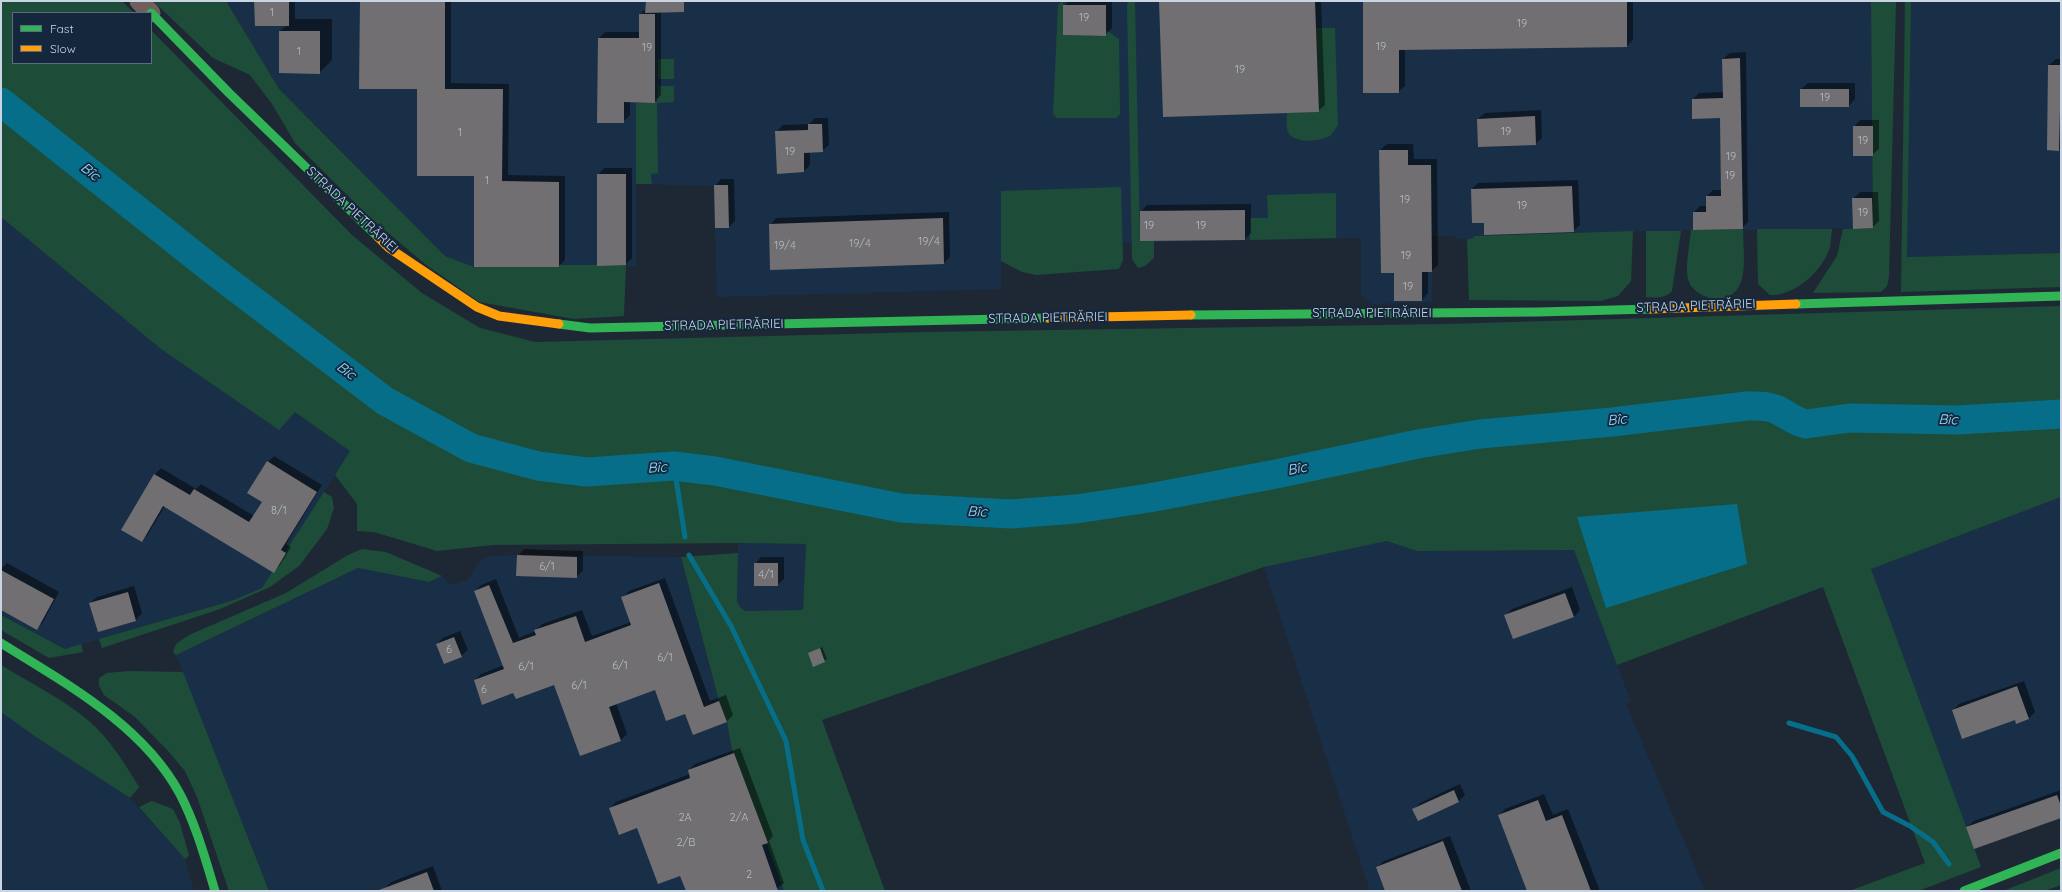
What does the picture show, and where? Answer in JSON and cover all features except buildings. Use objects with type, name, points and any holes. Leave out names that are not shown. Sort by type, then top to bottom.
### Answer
[{"type":"street","name":"STRADA PIETRĂRIEI","points":[[139,1],[150,12]]},
{"type":"street","name":"STRADA PIETRĂRIEI","points":[[152,14],[229,93],[389,248],[477,307],[500,316],[522,320],[590,328],[1123,316],[1538,312],[2061,296]]},
{"type":"street","points":[[1,643],[77,692],[137,739],[154,757],[172,780],[184,802],[215,891]]},
{"type":"street","points":[[1964,891],[2061,853]]},
{"type":"shaded area","points":[[226,1],[1871,1],[1873,228],[1574,232],[1474,236],[1474,238],[1455,239],[1455,236],[1432,236],[1432,302],[1371,304],[1361,294],[1361,238],[1001,245],[1001,289],[717,297],[714,186],[636,184],[636,266],[559,265],[559,267],[474,267],[445,256],[279,89]]},
{"type":"shaded area","points":[[1911,1],[2061,1],[2061,253],[1907,257]]},
{"type":"shaded area","points":[[1,217],[161,349],[278,429],[295,412],[350,451],[274,573],[262,588],[231,601],[65,649],[1,615]]},
{"type":"shaded area","points":[[2061,497],[2061,818],[1974,849],[1871,569]]},
{"type":"shaded area","points":[[1737,504],[1747,564],[1606,608],[1577,517]]},
{"type":"shaded area","points":[[1387,541],[1417,551],[1574,550],[1631,702],[1626,704],[1705,891],[1370,891],[1264,567]]},
{"type":"shaded area","points":[[738,543],[806,544],[803,610],[745,611],[740,607],[737,601]]},
{"type":"shaded area","points":[[492,556],[681,557],[719,701],[727,722],[732,750],[784,891],[269,891],[176,655],[358,568],[429,582],[442,576],[450,585],[468,580],[476,566],[483,559]]},
{"type":"shaded area","points":[[1,712],[36,737],[130,798],[185,859],[194,891],[1,891]]},
{"type":"green space","points":[[1,1],[122,1],[133,12],[12,12],[12,64],[152,64],[152,31],[352,235],[422,293],[480,328],[535,342],[925,332],[1446,324],[2061,306],[2061,497],[1871,569],[1981,867],[1918,891],[1849,891],[1925,863],[1823,587],[1617,665],[1574,550],[1417,551],[1387,541],[1264,567],[822,720],[885,891],[784,891],[732,750],[727,722],[719,701],[681,557],[738,553],[737,601],[740,607],[745,611],[803,610],[806,544],[738,543],[492,545],[437,551],[374,532],[357,531],[357,504],[335,475],[350,451],[295,412],[279,430],[161,349],[1,217]]},
{"type":"green space","points":[[153,1],[226,1],[279,89],[445,256],[474,267],[626,265],[624,316],[574,319],[479,302],[425,264],[366,214],[295,143],[272,104],[250,75],[213,58]]},
{"type":"green space","points":[[1063,1],[1063,35],[1105,36],[1106,30],[1119,39],[1120,114],[1116,118],[1057,118],[1053,114],[1058,5]]},
{"type":"green space","points":[[1129,1],[1135,1],[1140,241],[1154,241],[1154,258],[1145,266],[1138,268],[1132,259],[1127,5]]},
{"type":"green space","points":[[1871,1],[1896,1],[1889,277],[1887,286],[1881,292],[1813,293],[1837,256],[1843,229],[1873,228]]},
{"type":"green space","points":[[1905,1],[1911,1],[1907,257],[2061,253],[2061,287],[1901,292]]},
{"type":"green space","points":[[1316,28],[1335,28],[1338,125],[1331,135],[1321,139],[1308,141],[1296,139],[1288,132],[1287,113],[1319,112]]},
{"type":"green space","points":[[658,59],[674,59],[674,79],[658,79]]},
{"type":"green space","points":[[658,86],[674,86],[674,102],[657,103],[658,173],[651,174],[652,184],[636,184],[636,103],[657,102]]},
{"type":"green space","points":[[1121,187],[1123,260],[1119,269],[1036,275],[1022,272],[1001,261],[1001,191]]},
{"type":"green space","points":[[1336,193],[1336,238],[1250,240],[1250,218],[1268,218],[1267,195]]},
{"type":"green space","points":[[1743,229],[1743,276],[1739,286],[1733,294],[1724,298],[1710,298],[1692,288],[1687,271],[1691,230]]},
{"type":"green space","points":[[1757,229],[1832,229],[1830,247],[1821,265],[1807,280],[1798,287],[1789,291],[1770,295],[1758,284]]},
{"type":"green space","points":[[1633,231],[1631,281],[1618,296],[1601,301],[1469,300],[1467,239],[1474,238],[1474,236]]},
{"type":"green space","points":[[1646,231],[1681,231],[1672,291],[1664,296],[1646,297]]},
{"type":"green space","points":[[324,492],[332,497],[334,508],[327,529],[299,566],[270,587],[220,609],[102,648],[99,639],[231,601],[262,588]]},
{"type":"green space","points":[[362,549],[386,552],[442,576],[429,582],[358,568],[176,655],[173,652],[176,644],[189,635],[286,593],[348,555]]},
{"type":"green space","points":[[1,615],[65,649],[81,644],[83,652],[49,658],[1,630]]},
{"type":"green space","points":[[1,665],[79,713],[97,728],[117,752],[139,787],[130,798],[36,737],[1,712]]},
{"type":"green space","points":[[129,671],[183,672],[269,891],[229,891],[197,797],[185,771],[135,717],[104,695],[99,686],[99,678],[107,673]]},
{"type":"green space","points":[[152,801],[173,809],[180,823],[189,856],[185,859],[139,807]]},
{"type":"green space","points":[[2061,868],[2061,885],[2044,891],[2003,891]]},
{"type":"waterway","name":"Bîc","points":[[1,102],[214,271],[385,401],[471,448],[538,466],[587,472],[674,466],[715,471],[901,508],[1011,514],[1076,509],[1149,498],[1276,474],[1418,444],[1480,434],[1612,422],[1747,406],[1772,408],[1806,424],[1850,418],[1958,420],[2061,414]]},
{"type":"waterway","points":[[674,466],[685,537]]},
{"type":"waterway","points":[[689,555],[731,626],[786,741],[803,840],[823,891]]},
{"type":"waterway","points":[[1789,723],[1836,737],[1852,756],[1883,812],[1910,826],[1933,842],[1949,864]]},
{"type":"traffic: fast","points":[[152,14],[229,93],[378,237]]},
{"type":"traffic: fast","points":[[1796,304],[2061,296]]},
{"type":"traffic: fast","points":[[1191,315],[1538,312],[1651,309]]},
{"type":"traffic: fast","points":[[559,324],[590,328],[1049,318]]},
{"type":"traffic: fast","points":[[1,643],[76,690],[101,708],[124,726],[164,769],[186,806],[200,842],[215,891]]},
{"type":"traffic: fast","points":[[1964,891],[2061,853]]},
{"type":"traffic: slow","points":[[378,237],[389,248],[477,307],[499,316],[559,324]]},
{"type":"traffic: slow","points":[[1651,309],[1796,304]]},
{"type":"traffic: slow","points":[[1049,318],[1191,315]]}]
